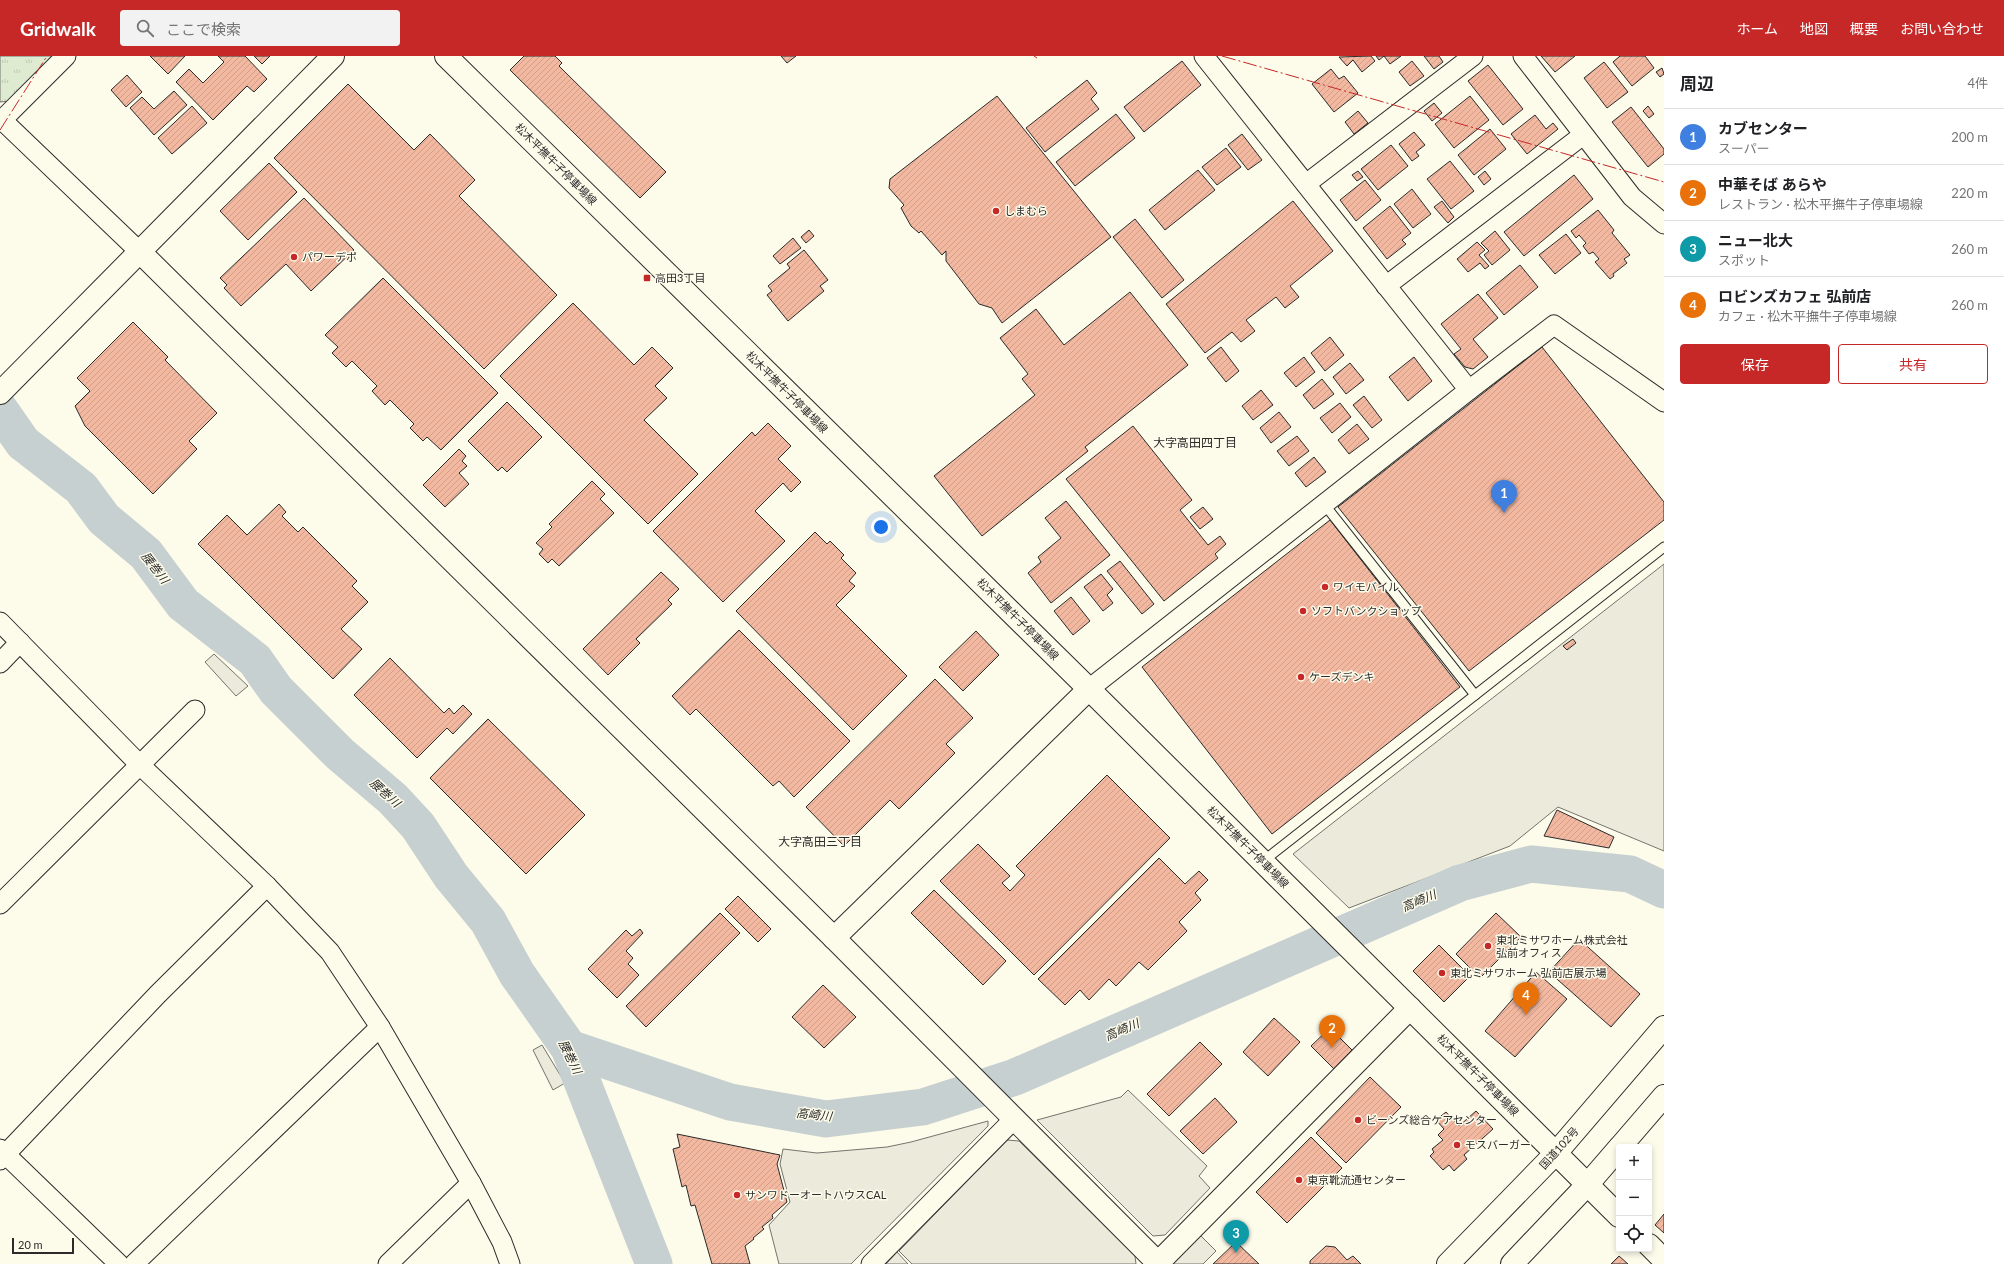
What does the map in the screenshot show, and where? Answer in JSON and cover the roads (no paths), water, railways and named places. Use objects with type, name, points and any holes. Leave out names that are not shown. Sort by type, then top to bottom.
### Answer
[{"type":"main road","points":[[0,393],[333,56]]},
{"type":"main road","name":"松木平撫牛子停車場線","points":[[446,56],[1089,689],[1616,1213]]},
{"type":"main road","points":[[141,252],[834,938],[1158,1263],[1410,1008]]},
{"type":"main road","points":[[834,938],[1089,689]]},
{"type":"main road","name":"国道102号","points":[[1448,1264],[1556,1153],[1664,1027]]},
{"type":"main road","points":[[1622,1144],[1664,1096]]},
{"type":"main road","points":[[1512,1264],[1587,1185],[1616,1151]]},
{"type":"main road","points":[[1652,1248],[1664,1260]]},
{"type":"street","points":[[66,56],[1,120],[141,252]]},
{"type":"street","points":[[1204,56],[1469,390]]},
{"type":"street","points":[[1306,184],[1472,56]]},
{"type":"street","points":[[1524,56],[1632,197],[1664,224]]},
{"type":"street","points":[[1386,286],[1583,135]]},
{"type":"street","points":[[1089,689],[1469,390],[1554,325],[1664,402]]},
{"type":"street","points":[[0,622],[139,764],[267,886],[330,952],[380,1026],[471,1183],[502,1242],[510,1264]]},
{"type":"street","points":[[0,663],[20,642]]},
{"type":"street","points":[[0,904],[139,764],[195,710]]},
{"type":"street","points":[[119,1264],[2,1155],[158,994],[267,886]]},
{"type":"street","points":[[134,1264],[380,1026]]},
{"type":"street","points":[[870,1264],[1007,1112]]},
{"type":"street","points":[[388,1264],[471,1183]]},
{"type":"lane","points":[[1324,504],[1475,695]]},
{"type":"lane","points":[[1262,862],[1664,547]]},
{"type":"waterway","name":"腰巻川","points":[[0,410],[23,443],[81,488],[104,519],[146,554],[183,604],[255,660],[276,690],[340,754],[393,799],[418,826],[451,876],[488,921],[517,974],[569,1048],[654,1264]]},
{"type":"waterway","name":"高崎川","points":[[569,1048],[730,1102],[826,1119],[923,1107],[1015,1077],[1460,883],[1531,864],[1630,874],[1664,890]]},
{"type":"place","name":"しまむら","points":[[996,211]]},
{"type":"place","name":"パワーデポ","points":[[294,257]]},
{"type":"place","name":"高田3丁目","points":[[647,278]]},
{"type":"place","name":"カブセンター","points":[[1504,513]]},
{"type":"place","name":"ワイモバイル","points":[[1325,587]]},
{"type":"place","name":"ソフトバンクショップ","points":[[1303,611]]},
{"type":"place","name":"ケーズデンキ","points":[[1301,677]]},
{"type":"place","name":"東北ミサワホーム株式会社 弘前オフィス","points":[[1488,946]]},
{"type":"place","name":"東北ミサワホーム 弘前店展示場","points":[[1442,973]]},
{"type":"place","name":"ロビンズカフェ 弘前店","points":[[1526,1015]]},
{"type":"place","name":"中華そば あらや","points":[[1332,1048]]},
{"type":"place","name":"ビーンズ総合ケアセンター","points":[[1358,1120]]},
{"type":"place","name":"モスバーガー","points":[[1457,1145]]},
{"type":"place","name":"東京靴流通センター","points":[[1299,1180]]},
{"type":"place","name":"サンワドーオートハウスCAL","points":[[737,1195]]},
{"type":"place","name":"ニュー北大","points":[[1236,1253]]},
{"type":"district","name":"大字高田四丁目","points":[[1195,443]]},
{"type":"district","name":"大字高田三丁目","points":[[820,842]]}]
